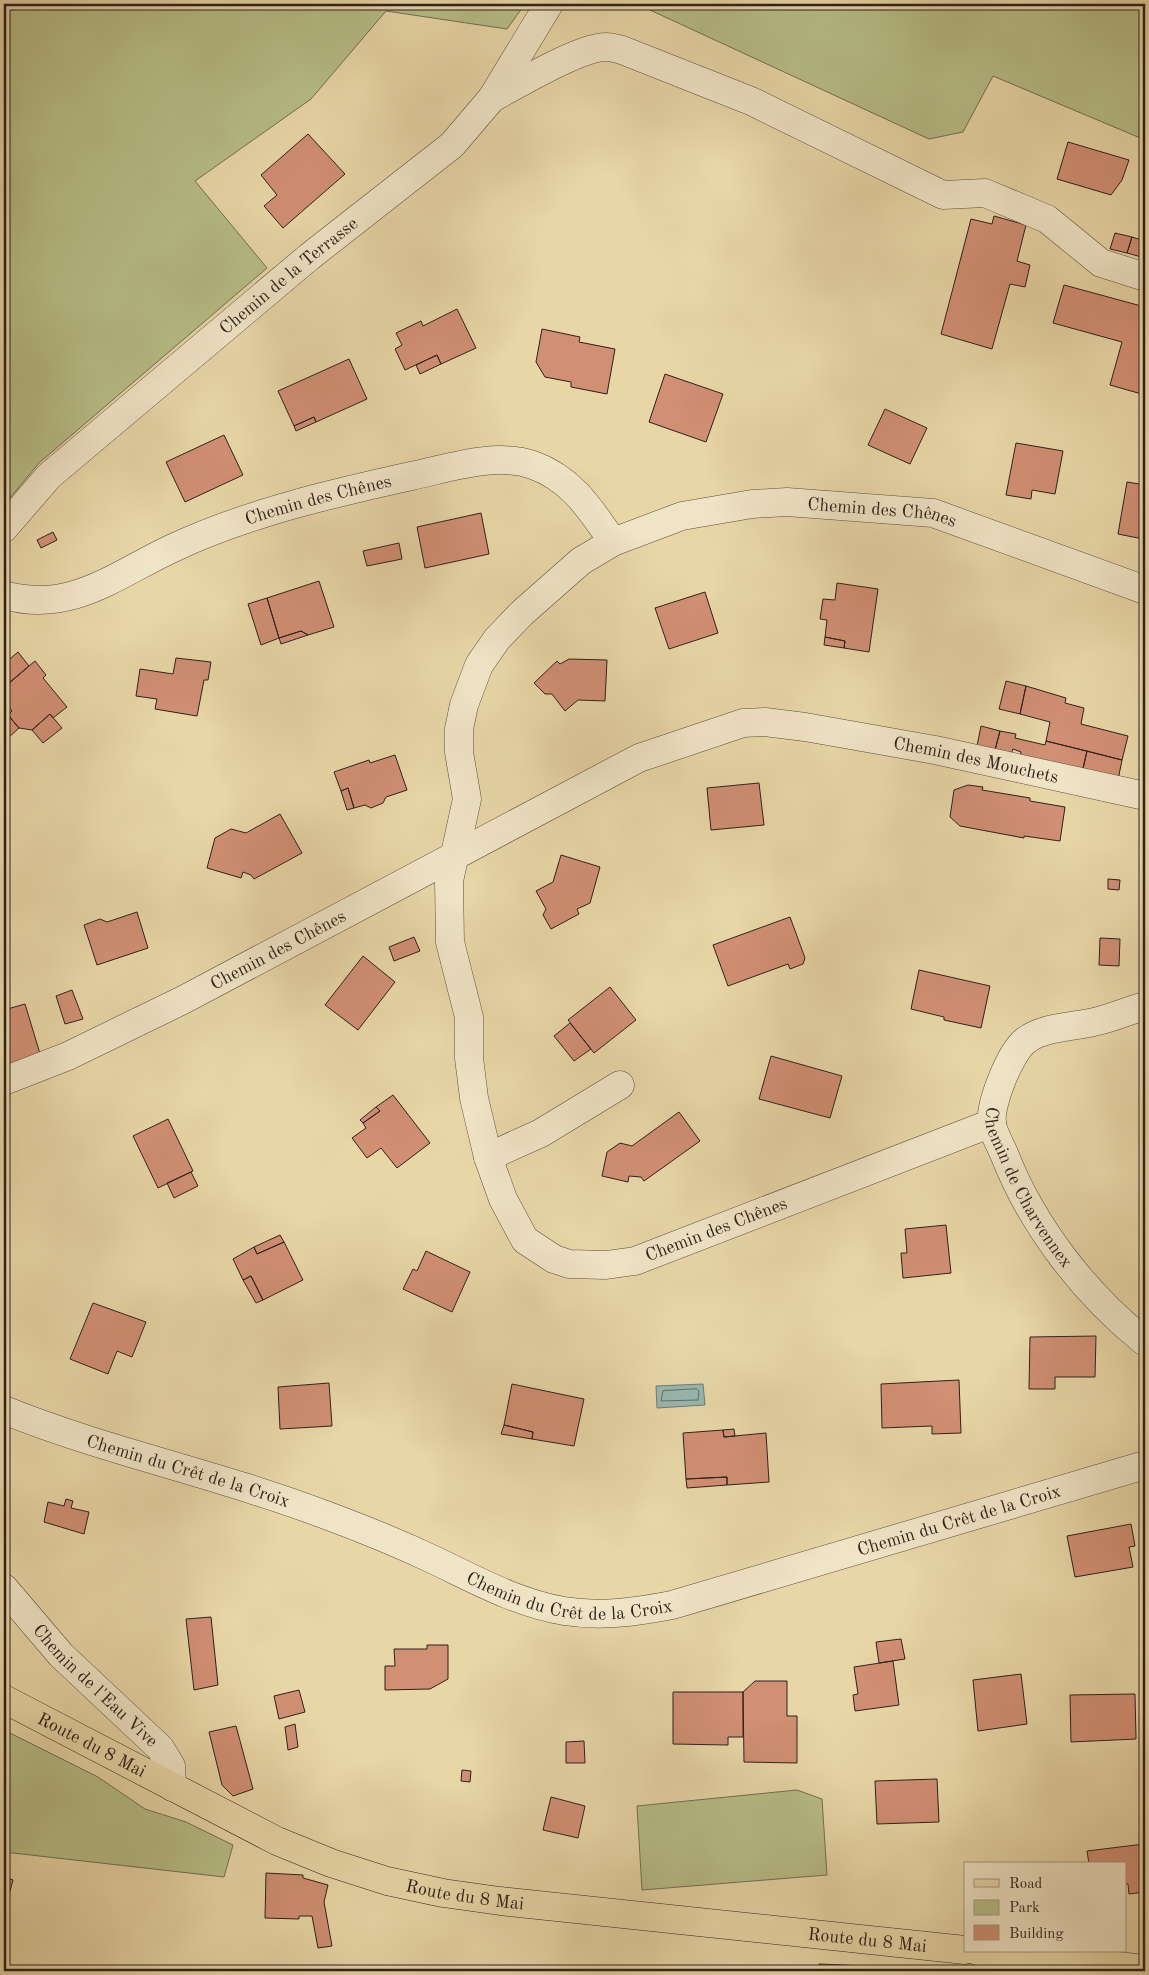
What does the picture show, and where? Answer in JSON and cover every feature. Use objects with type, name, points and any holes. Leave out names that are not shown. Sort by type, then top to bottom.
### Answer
[{"type":"main road","name":"Route du 8 Mai","points":[[4,1699],[277,1841],[331,1863],[386,1881],[443,1893],[563,1908],[964,1950]]},
{"type":"main road","points":[[986,1952],[1145,1969]]},
{"type":"street","name":"Chemin de la Terrasse","points":[[4,528],[49,476],[309,257],[452,145],[492,98],[549,4]]},
{"type":"street","points":[[492,98],[570,58],[606,47],[622,50],[752,100],[943,195],[985,193],[1047,219],[1101,263],[1145,277]]},
{"type":"street","name":"Chemin des Chênes","points":[[4,594],[34,600],[58,600],[83,593],[173,548],[278,509],[356,488],[449,467],[492,461],[523,462],[555,475],[576,492],[613,542]]},
{"type":"street","name":"Chemin des Chênes","points":[[992,1123],[635,1261],[606,1266],[569,1264],[554,1258],[525,1240],[503,1199],[488,1157],[474,1098],[469,1058],[469,1017],[450,942],[449,881],[467,799],[459,752],[459,729],[466,698],[479,665],[497,639],[522,612],[581,561],[613,542],[682,516],[752,504],[822,503],[934,513],[1145,590]]},
{"type":"street","name":"Chemin des Chênes","points":[[4,1081],[99,1042],[183,1000],[646,755],[743,723],[764,722],[805,726]]},
{"type":"street","name":"Chemin des Mouchets","points":[[805,726],[935,750],[1145,796]]},
{"type":"street","name":"Chemin de Charvennex","points":[[1145,1006],[1098,1021],[1042,1032],[1026,1041],[1016,1052],[998,1089],[992,1123],[1018,1190],[1045,1236],[1108,1308],[1145,1342]]},
{"type":"street","points":[[488,1157],[541,1133],[620,1085]]},
{"type":"street","name":"Chemin du Crêt de la Croix","points":[[4,1410],[83,1439],[321,1513],[378,1535],[511,1596],[564,1611],[600,1614],[645,1610],[672,1605],[1144,1472]]},
{"type":"street","name":"Chemin de l'Eau Vive","points":[[4,1588],[61,1655],[160,1748],[171,1766],[172,1788]]},
{"type":"green space","points":[[4,4],[525,4],[507,29],[386,11],[311,99],[195,181],[267,268],[39,463],[4,505]]},
{"type":"green space","points":[[637,4],[1145,4],[1145,140],[993,76],[963,132],[929,139]]},
{"type":"green space","points":[[4,1730],[98,1777],[145,1809],[186,1822],[233,1845],[224,1877],[4,1852]]},
{"type":"green space","points":[[797,1790],[822,1799],[827,1875],[642,1890],[637,1806]]},
{"type":"water","points":[[703,1384],[705,1405],[657,1408],[656,1386]]},
{"type":"building","points":[[308,134],[345,174],[283,228],[264,206],[277,195],[261,175]]},
{"type":"building","points":[[1068,142],[1129,160],[1122,180],[1111,195],[1057,179]]},
{"type":"building","points":[[994,216],[1026,225],[1017,261],[1030,265],[1025,287],[1010,284],[992,349],[941,334],[971,219],[992,224]]},
{"type":"building","points":[[1115,233],[1132,237],[1127,253],[1110,249]]},
{"type":"building","points":[[1132,237],[1145,241],[1145,258],[1127,253]]},
{"type":"building","points":[[1064,285],[1145,307],[1145,395],[1110,385],[1122,342],[1053,323]]},
{"type":"building","points":[[457,309],[476,348],[441,364],[437,355],[405,370],[395,349],[402,345],[396,333],[421,321],[423,326]]},
{"type":"building","points":[[542,329],[580,337],[579,342],[615,349],[607,394],[571,387],[571,382],[545,377],[536,362]]},
{"type":"building","points":[[437,355],[441,364],[420,374],[416,365]]},
{"type":"building","points":[[349,359],[367,399],[316,422],[314,417],[294,426],[278,391]]},
{"type":"building","points":[[665,374],[723,394],[706,442],[649,422]]},
{"type":"building","points":[[885,409],[927,428],[910,464],[868,445]]},
{"type":"building","points":[[314,417],[316,422],[296,431],[294,426]]},
{"type":"building","points":[[224,435],[243,475],[185,502],[166,462]]},
{"type":"building","points":[[1016,443],[1063,451],[1055,494],[1032,490],[1031,499],[1006,495]]},
{"type":"building","points":[[1127,482],[1145,485],[1145,530],[1143,539],[1118,534]]},
{"type":"building","points":[[481,513],[489,554],[425,568],[417,527]]},
{"type":"building","points":[[53,532],[57,540],[41,548],[37,540]]},
{"type":"building","points":[[399,543],[402,559],[367,566],[363,551]]},
{"type":"building","points":[[319,581],[334,627],[308,635],[301,631],[279,638],[267,598]]},
{"type":"building","points":[[837,583],[878,589],[869,652],[844,648],[845,641],[825,637],[827,620],[820,619],[823,599],[835,600]]},
{"type":"building","points":[[705,592],[718,633],[669,649],[655,608]]},
{"type":"building","points":[[267,598],[279,638],[261,645],[248,604]]},
{"type":"building","points":[[301,631],[308,635],[281,644],[279,638]]},
{"type":"building","points":[[825,637],[845,641],[844,648],[824,645]]},
{"type":"building","points":[[18,652],[29,666],[7,685],[4,681],[4,664]]},
{"type":"building","points":[[176,658],[211,662],[208,680],[204,680],[197,716],[155,709],[157,699],[136,696],[140,669],[173,674]]},
{"type":"building","points":[[569,659],[607,660],[605,701],[578,700],[565,711],[552,694],[545,694],[534,683],[557,661],[560,664]]},
{"type":"building","points":[[35,661],[46,675],[43,678],[67,707],[53,718],[50,714],[32,730],[19,728],[8,715],[12,711],[4,701],[4,687]]},
{"type":"building","points":[[1006,681],[1026,686],[1020,714],[999,709]]},
{"type":"building","points":[[1026,686],[1066,698],[1065,703],[1084,708],[1081,724],[1128,736],[1122,760],[1046,741],[1050,722],[1020,714]]},
{"type":"building","points":[[50,714],[62,728],[43,743],[32,730]]},
{"type":"building","points":[[8,715],[19,728],[7,739],[4,736],[4,718]]},
{"type":"building","points":[[981,726],[1000,731],[995,750],[977,746]]},
{"type":"building","points":[[1000,731],[1016,734],[1015,738],[1045,745],[1046,741],[1087,751],[1082,773],[1020,758],[1021,752],[1013,749],[1011,754],[995,750]]},
{"type":"building","points":[[1087,751],[1122,760],[1118,780],[1082,773]]},
{"type":"building","points":[[395,755],[407,790],[386,797],[383,803],[371,808],[365,805],[354,808],[348,788],[341,791],[334,772],[369,760],[370,763]]},
{"type":"building","points":[[759,783],[764,825],[711,830],[707,788]]},
{"type":"building","points":[[968,785],[983,787],[982,790],[1030,798],[1030,801],[1065,807],[1060,841],[1024,836],[1024,838],[960,826],[950,817],[954,790]]},
{"type":"building","points":[[348,788],[354,808],[347,810],[341,791]]},
{"type":"building","points":[[280,814],[302,853],[254,879],[251,875],[243,872],[241,878],[207,868],[215,838],[231,829],[246,833]]},
{"type":"building","points":[[561,855],[600,867],[590,903],[577,909],[579,914],[551,929],[543,915],[546,909],[536,891],[553,882]]},
{"type":"building","points":[[1108,879],[1120,880],[1119,890],[1108,889]]},
{"type":"building","points":[[137,912],[148,948],[97,965],[84,925],[100,919],[107,922]]},
{"type":"building","points":[[790,917],[805,958],[803,964],[790,969],[788,964],[728,986],[713,945]]},
{"type":"building","points":[[414,937],[420,951],[394,961],[389,947]]},
{"type":"building","points":[[1100,938],[1120,939],[1119,966],[1099,965]]},
{"type":"building","points":[[363,956],[395,982],[358,1030],[325,1005]]},
{"type":"building","points":[[919,970],[990,986],[981,1028],[944,1020],[944,1017],[911,1009]]},
{"type":"building","points":[[610,987],[636,1020],[594,1053],[568,1020]]},
{"type":"building","points":[[72,990],[83,1019],[65,1024],[56,996]]},
{"type":"building","points":[[25,1004],[41,1057],[4,1068],[4,1010]]},
{"type":"building","points":[[570,1023],[591,1049],[574,1061],[554,1036]]},
{"type":"building","points":[[771,1056],[842,1076],[830,1118],[759,1099]]},
{"type":"building","points":[[393,1095],[430,1143],[397,1168],[381,1148],[367,1158],[352,1138],[366,1128],[363,1123],[380,1111],[376,1107]]},
{"type":"building","points":[[376,1107],[380,1111],[363,1123],[360,1120]]},
{"type":"building","points":[[679,1112],[700,1141],[644,1181],[641,1177],[629,1176],[628,1182],[602,1176],[607,1152],[620,1143],[632,1146]]},
{"type":"building","points":[[168,1119],[193,1171],[158,1188],[133,1136]]},
{"type":"building","points":[[191,1172],[198,1186],[174,1198],[167,1183]]},
{"type":"building","points":[[946,1225],[951,1273],[903,1278],[901,1253],[907,1253],[905,1229]]},
{"type":"building","points":[[280,1235],[284,1242],[257,1254],[254,1247]]},
{"type":"building","points":[[284,1242],[303,1280],[263,1300],[251,1276],[243,1280],[233,1259],[254,1247],[257,1254]]},
{"type":"building","points":[[426,1251],[470,1272],[452,1312],[403,1289],[413,1269],[417,1271]]},
{"type":"building","points":[[251,1276],[263,1300],[256,1303],[243,1280]]},
{"type":"building","points":[[93,1303],[146,1322],[132,1357],[117,1351],[108,1374],[70,1359]]},
{"type":"building","points":[[1096,1336],[1095,1377],[1055,1377],[1055,1389],[1029,1389],[1030,1337]]},
{"type":"building","points":[[959,1380],[961,1433],[932,1434],[932,1426],[882,1428],[881,1384]]},
{"type":"building","points":[[329,1383],[332,1426],[280,1429],[278,1387]]},
{"type":"building","points":[[512,1384],[584,1399],[574,1446],[532,1439],[533,1432],[504,1425]]},
{"type":"building","points":[[504,1425],[533,1432],[532,1439],[501,1434]]},
{"type":"building","points":[[734,1429],[735,1436],[724,1437],[723,1430]]},
{"type":"building","points":[[723,1430],[724,1437],[766,1433],[769,1482],[727,1485],[727,1477],[686,1479],[683,1433]]},
{"type":"building","points":[[727,1477],[727,1485],[687,1488],[686,1479]]},
{"type":"building","points":[[66,1499],[73,1501],[71,1508],[89,1512],[84,1534],[44,1522],[48,1502],[64,1506]]},
{"type":"building","points":[[1131,1524],[1135,1546],[1129,1547],[1133,1567],[1075,1577],[1067,1536]]},
{"type":"building","points":[[211,1617],[218,1685],[194,1690],[186,1619]]},
{"type":"building","points":[[901,1639],[905,1659],[879,1663],[876,1642]]},
{"type":"building","points":[[427,1645],[448,1645],[448,1679],[430,1689],[385,1690],[385,1666],[395,1666],[394,1649],[427,1649]]},
{"type":"building","points":[[893,1661],[899,1705],[855,1711],[853,1695],[858,1694],[854,1667]]},
{"type":"building","points":[[1021,1674],[1027,1724],[978,1731],[973,1680]]},
{"type":"building","points":[[755,1681],[787,1681],[787,1716],[797,1716],[797,1763],[744,1762],[743,1692]]},
{"type":"building","points":[[299,1690],[305,1712],[279,1719],[274,1696]]},
{"type":"building","points":[[673,1692],[743,1692],[743,1737],[728,1737],[728,1745],[673,1744]]},
{"type":"building","points":[[1135,1694],[1136,1739],[1071,1742],[1070,1695]]},
{"type":"building","points":[[295,1724],[298,1747],[288,1750],[285,1727]]},
{"type":"building","points":[[236,1726],[253,1789],[233,1796],[222,1785],[209,1732]]},
{"type":"building","points":[[584,1741],[585,1763],[566,1763],[566,1742]]},
{"type":"building","points":[[462,1770],[471,1771],[470,1782],[461,1781]]},
{"type":"building","points":[[937,1779],[939,1822],[877,1824],[875,1781]]},
{"type":"building","points":[[551,1797],[585,1806],[578,1838],[543,1830]]},
{"type":"building","points":[[1144,1844],[1145,1892],[1129,1894],[1128,1884],[1126,1884],[1126,1862],[1089,1862],[1087,1851]]},
{"type":"building","points":[[266,1873],[303,1875],[303,1878],[328,1885],[324,1902],[332,1946],[318,1948],[312,1916],[299,1916],[299,1919],[265,1918]]},
{"type":"building","points":[[4,1877],[13,1880],[4,1913]]},
{"type":"building","points":[[819,1964],[865,1966],[865,1971],[818,1971]]}]
